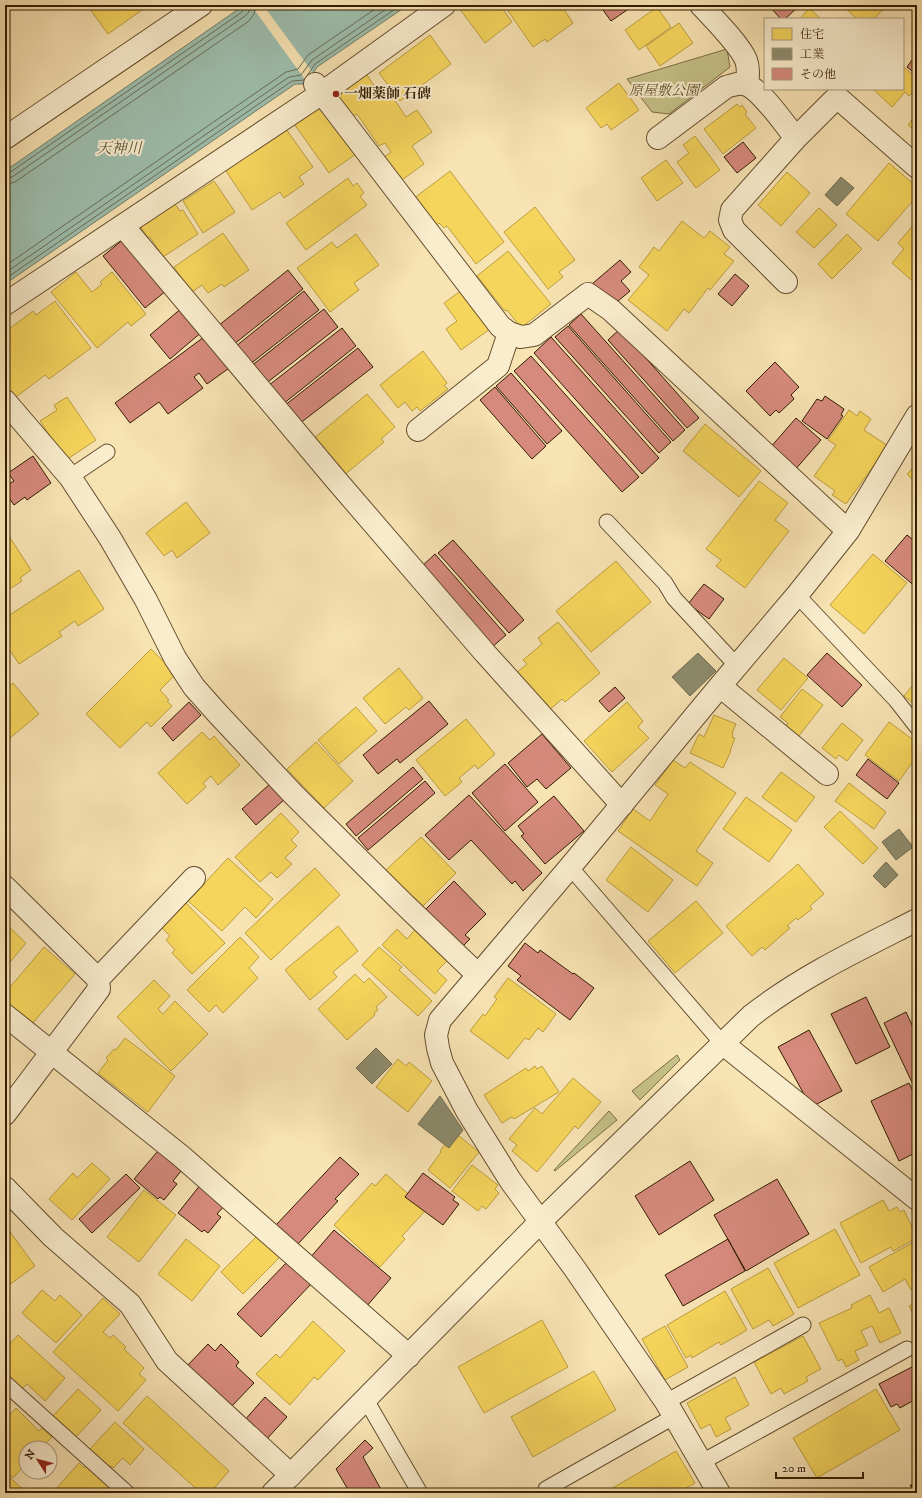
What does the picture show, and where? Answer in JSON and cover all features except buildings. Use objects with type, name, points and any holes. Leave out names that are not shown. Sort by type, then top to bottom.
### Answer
[{"type":"street","points":[[5,138],[202,5]]},
{"type":"street","points":[[5,304],[123,226],[318,88],[444,5]]},
{"type":"street","points":[[701,5],[740,50],[746,60],[748,71],[747,85]]},
{"type":"street","points":[[658,138],[726,87],[736,84],[747,85],[757,91],[796,138]]},
{"type":"street","points":[[318,88],[500,326],[509,333],[521,337],[534,335],[588,294],[611,310],[848,530]]},
{"type":"street","points":[[786,282],[734,230],[730,220],[732,210],[796,138],[840,93],[917,167]]},
{"type":"street","points":[[123,226],[337,481],[480,647],[622,805]]},
{"type":"street","points":[[418,430],[498,366],[509,333]]},
{"type":"street","points":[[5,401],[70,477],[110,538],[146,600],[176,658],[194,687],[294,795],[478,975]]},
{"type":"street","points":[[719,1493],[670,1409],[541,1221],[510,1180],[467,1111],[442,1064],[436,1034],[440,1020],[797,595],[848,530],[917,416]]},
{"type":"street","points":[[720,686],[827,774]]},
{"type":"street","points":[[98,979],[194,878]]},
{"type":"street","points":[[5,886],[98,979],[99,989],[5,1114]]},
{"type":"street","points":[[274,1493],[541,1221],[751,1016],[773,999],[822,968],[917,920]]},
{"type":"street","points":[[5,1015],[181,1156],[409,1356]]},
{"type":"street","points":[[722,1043],[917,1199]]},
{"type":"street","points":[[5,1188],[53,1237],[130,1304],[167,1361],[291,1475]]},
{"type":"lane","points":[[70,477],[107,452]]},
{"type":"lane","points":[[607,522],[665,583],[674,598],[737,666]]},
{"type":"lane","points":[[797,595],[896,700],[917,728]]},
{"type":"lane","points":[[570,867],[722,1043]]},
{"type":"lane","points":[[546,1489],[803,1325]]},
{"type":"lane","points":[[702,1462],[907,1349]]},
{"type":"lane","points":[[5,1383],[127,1493]]},
{"type":"lane","points":[[366,1400],[420,1493]]},
{"type":"green space","name":"原屋敷公園","points":[[727,49],[730,67],[669,114],[652,112],[627,79]]},
{"type":"green space","points":[[677,1055],[680,1060],[640,1100],[632,1091]]},
{"type":"green space","points":[[609,1111],[617,1120],[555,1171],[554,1170]]},
{"type":"water","name":"天神川","points":[[242,5],[408,5],[317,67],[307,84],[295,84],[5,284],[5,171],[240,8]]},
{"type":"pier","points":[[251,5],[263,5],[313,73],[307,84],[306,81]]},
{"type":"railway","points":[[898,1493],[917,1483]]},
{"type":"place","name":"一畑薬師 石碑","points":[[336,94]]}]
